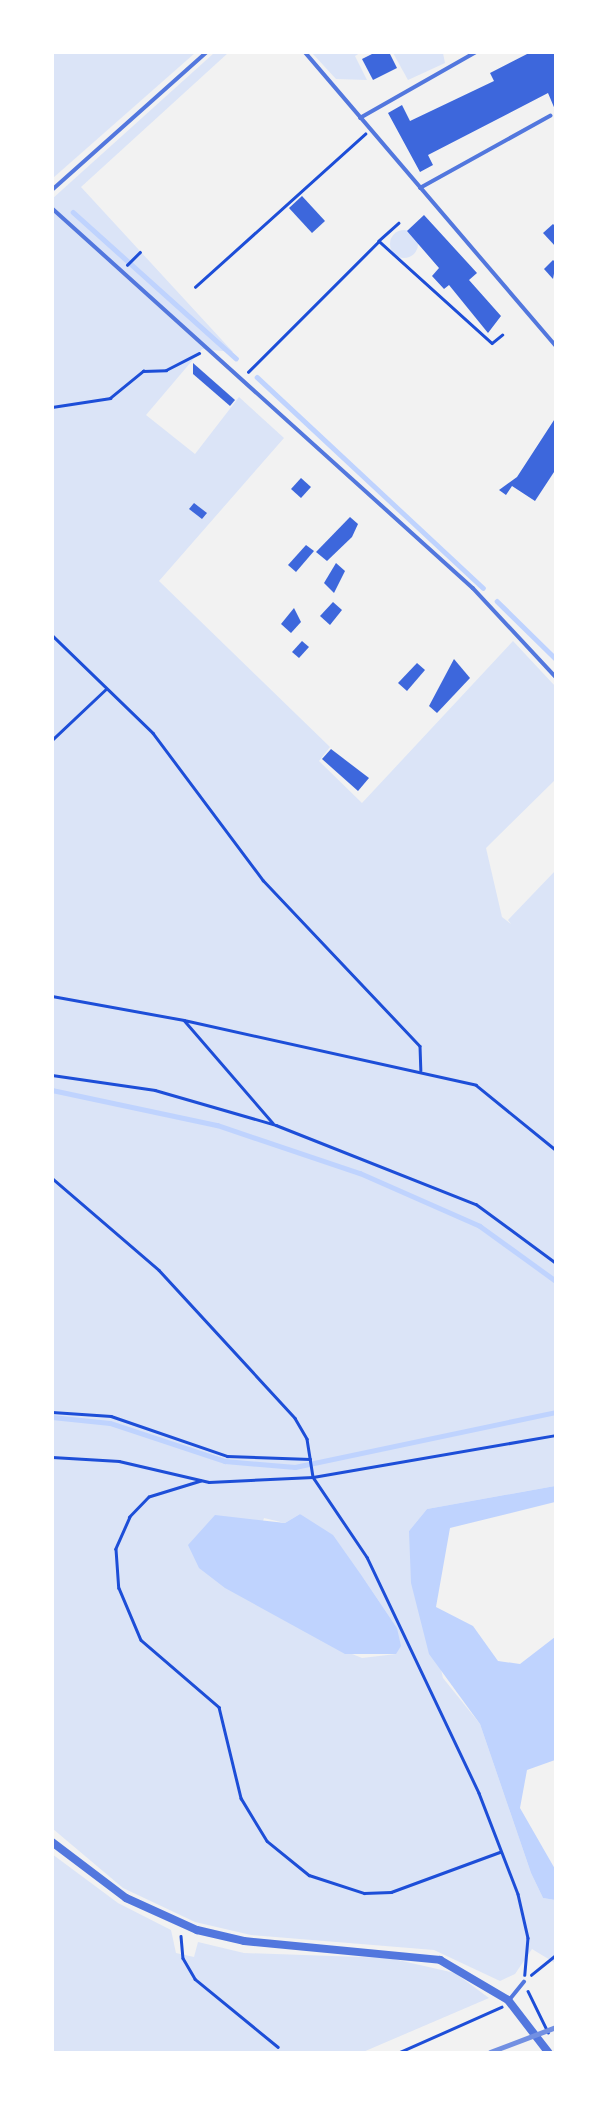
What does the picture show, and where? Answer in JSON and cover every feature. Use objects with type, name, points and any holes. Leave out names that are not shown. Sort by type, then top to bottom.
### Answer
[{"type":"street","points":[[52,1842],[105,1885],[182,1925],[244,1941],[424,1955],[477,1977],[508,2000],[546,2050]]},
{"type":"lane","points":[[52,190],[207,52]]},
{"type":"lane","points":[[305,52],[555,346]]},
{"type":"lane","points":[[360,118],[476,52]]},
{"type":"lane","points":[[420,188],[550,116]]},
{"type":"lane","points":[[52,208],[474,588],[555,677]]},
{"type":"lane","points":[[508,2000],[524,1982]]},
{"type":"path","points":[[195,287],[370,130]]},
{"type":"path","points":[[242,378],[399,223]]},
{"type":"path","points":[[379,241],[492,343],[502,335]]},
{"type":"path","points":[[126,266],[140,252]]},
{"type":"path","points":[[52,407],[110,398],[144,371],[166,370],[208,348]]},
{"type":"path","points":[[52,635],[153,733],[263,880],[420,1046],[421,1070]]},
{"type":"path","points":[[52,740],[106,689]]},
{"type":"path","points":[[52,996],[184,1020],[421,1070],[476,1085],[555,1150]]},
{"type":"path","points":[[184,1020],[276,1125]]},
{"type":"path","points":[[52,1075],[155,1090],[276,1125],[476,1204],[555,1263]]},
{"type":"path","points":[[52,1178],[159,1270],[295,1418],[311,1460],[313,1476],[367,1557],[425,1667],[500,1852],[528,1938],[524,1982],[553,2043],[546,2050]]},
{"type":"path","points":[[52,1412],[111,1416],[227,1456],[311,1460]]},
{"type":"path","points":[[500,1852],[391,1892],[364,1893],[309,1875],[267,1841],[241,1798],[219,1707],[141,1640],[119,1588],[116,1549],[130,1517],[149,1497],[201,1481],[313,1476],[555,1435]]},
{"type":"path","points":[[52,1457],[119,1461],[201,1481]]},
{"type":"path","points":[[182,1925],[183,1958],[195,1979],[278,2047]]},
{"type":"path","points":[[524,1982],[555,1955]]},
{"type":"path","points":[[400,2053],[492,2016],[508,2000]]},
{"type":"shaded area","points":[[53,52],[195,52],[195,53],[53,178]]},
{"type":"shaded area","points":[[214,53],[228,53],[81,187],[233,352],[202,349],[146,415],[195,454],[239,397],[284,438],[159,581],[330,747],[319,761],[362,803],[513,641],[555,686],[555,780],[486,848],[502,917],[511,924],[508,920],[555,871],[555,1486],[427,1509],[409,1531],[443,1678],[480,1724],[531,1873],[543,1898],[555,1900],[555,1963],[532,1949],[515,1974],[500,1981],[434,1950],[251,1935],[195,1922],[123,1888],[53,1829],[52,199]],"holes":[[[300,1514],[364,1579],[397,1628],[396,1654],[362,1658],[335,1647],[241,1591],[264,1518],[285,1523]]]},
{"type":"shaded area","points":[[312,53],[360,53],[355,56],[367,80],[336,79]]},
{"type":"shaded area","points":[[393,53],[443,53],[445,63],[408,80]]},
{"type":"shaded area","points":[[404,230],[414,234],[418,244],[414,254],[404,258],[394,254],[390,244],[394,234]]},
{"type":"shaded area","points":[[52,1854],[118,1903],[171,1930],[176,1953],[194,1957],[198,1942],[244,1953],[389,1958],[455,1973],[489,1998],[363,2052],[53,2052]]},
{"type":"water","points":[[555,1486],[555,1502],[450,1528],[436,1607],[473,1626],[498,1661],[520,1664],[555,1637],[555,1760],[527,1770],[520,1808],[555,1869],[555,1900],[543,1898],[531,1873],[480,1724],[429,1654],[411,1583],[409,1531],[427,1509]]},
{"type":"water","points":[[300,1514],[333,1535],[364,1579],[397,1628],[401,1646],[396,1654],[345,1654],[225,1588],[199,1568],[188,1545],[215,1515],[285,1523]]},
{"type":"building","points":[[376,52],[389,52],[397,68],[373,80],[362,59]]},
{"type":"building","points":[[531,52],[556,52],[556,112],[548,93],[428,155],[433,165],[420,172],[388,113],[402,105],[410,121],[494,81],[490,73]]},
{"type":"building","points":[[302,196],[325,221],[312,233],[289,208]]},
{"type":"building","points":[[424,215],[477,273],[469,280],[501,316],[488,333],[449,285],[444,289],[432,276],[439,268],[407,231]]},
{"type":"building","points":[[553,224],[556,227],[556,247],[543,233]]},
{"type":"building","points":[[553,260],[556,263],[553,279],[544,269]]},
{"type":"building","points":[[193,363],[235,400],[230,406],[193,374]]},
{"type":"building","points":[[556,417],[556,469],[535,501],[512,486],[506,495],[499,490],[517,477]]},
{"type":"building","points":[[301,478],[311,487],[301,498],[291,489]]},
{"type":"building","points":[[194,503],[207,513],[202,519],[189,509]]},
{"type":"building","points":[[350,517],[358,524],[352,537],[327,561],[316,552]]},
{"type":"building","points":[[306,545],[314,551],[296,572],[288,565]]},
{"type":"building","points":[[336,563],[345,571],[334,593],[324,583]]},
{"type":"building","points":[[333,602],[342,610],[330,625],[320,616]]},
{"type":"building","points":[[294,608],[301,622],[291,633],[281,624]]},
{"type":"building","points":[[302,641],[309,647],[299,658],[292,652]]},
{"type":"building","points":[[454,659],[470,678],[437,713],[429,706]]},
{"type":"building","points":[[417,663],[425,670],[407,691],[398,683]]},
{"type":"building","points":[[331,749],[369,778],[358,791],[322,759]]},
{"type":"waterway","points":[[73,212],[236,358]]},
{"type":"waterway","points":[[257,377],[483,588]]},
{"type":"waterway","points":[[497,601],[556,659]]},
{"type":"waterway","points":[[52,1090],[217,1125],[360,1173],[480,1226],[556,1281]]},
{"type":"waterway","points":[[52,1417],[110,1423],[225,1461],[295,1467],[556,1412]]},
{"type":"railway","points":[[490,2052],[556,2027]]}]
